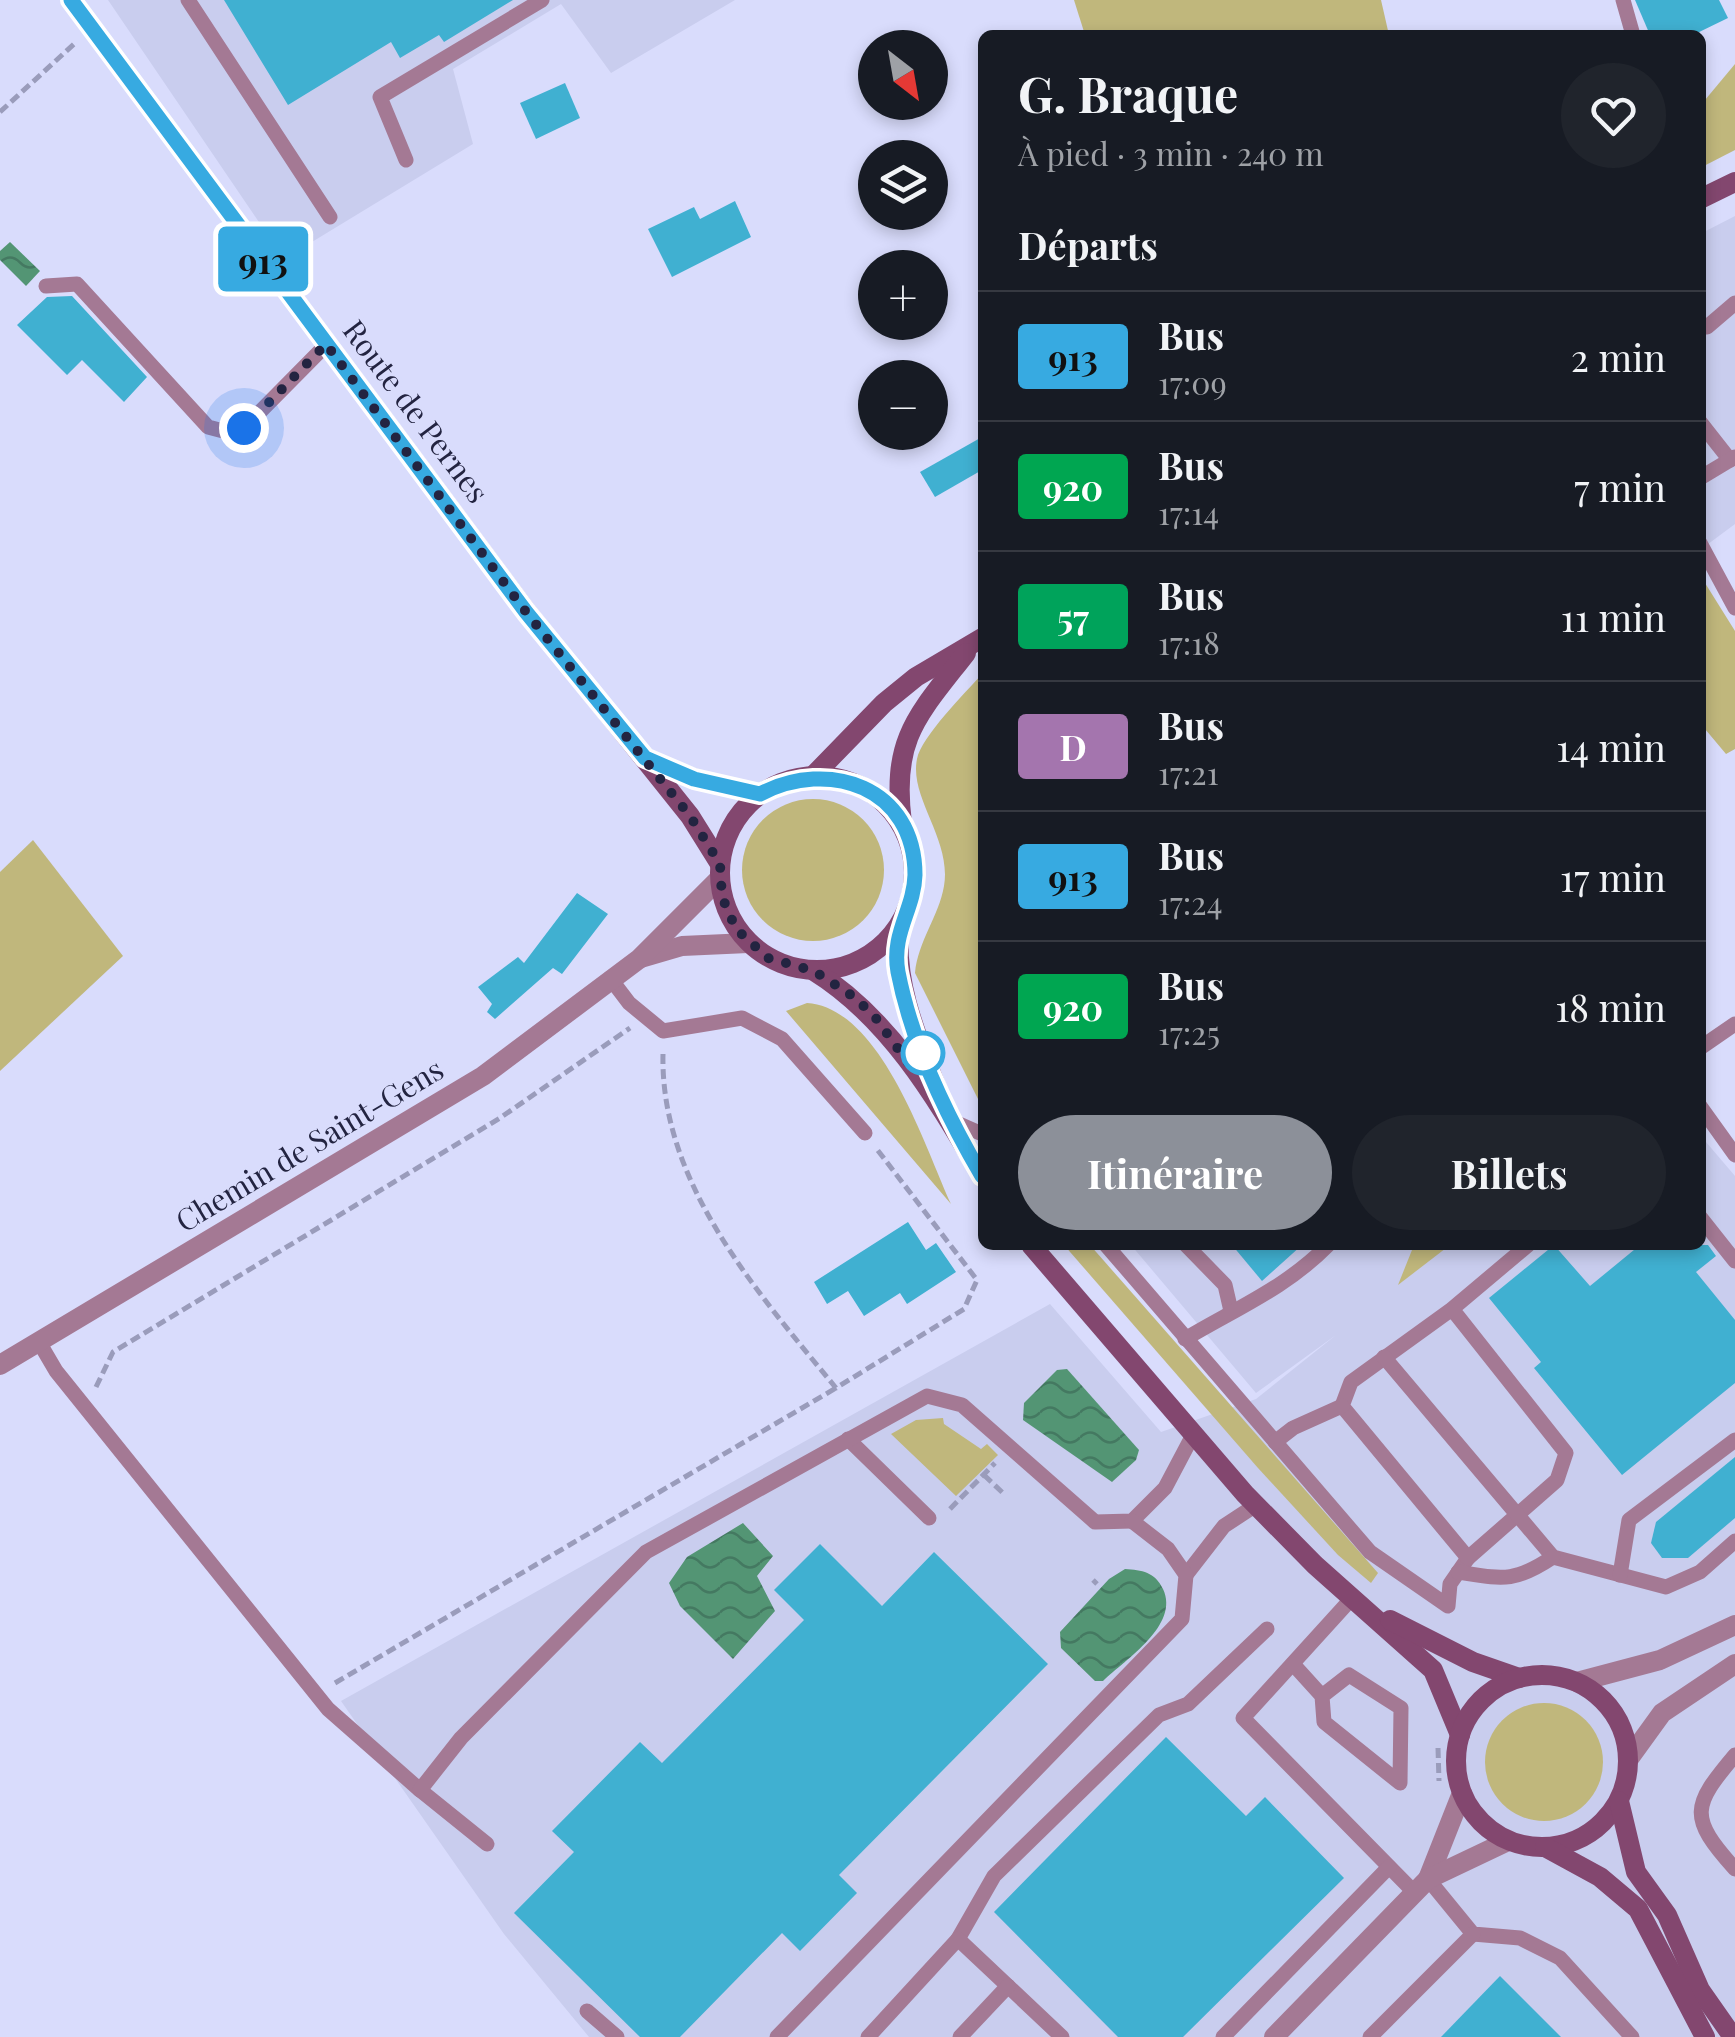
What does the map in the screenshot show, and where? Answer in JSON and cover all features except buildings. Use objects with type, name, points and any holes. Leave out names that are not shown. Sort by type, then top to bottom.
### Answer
[{"type":"main road","name":"Route de Pernes","points":[[71,0],[526,612],[645,758],[719,872]]},
{"type":"main road","points":[[1706,195],[1735,182]]},
{"type":"main road","points":[[813,776],[884,704],[916,678],[978,641]]},
{"type":"main road","points":[[814,971],[834,969],[871,955],[898,927],[910,903],[915,876],[912,850],[902,825],[899,760],[906,737],[978,641]]},
{"type":"main road","name":"Route de Pernes","points":[[645,758],[694,779],[760,794]]},
{"type":"main road","points":[[902,825],[874,794],[855,783],[813,776],[785,781],[760,794],[732,824],[719,872],[728,914],[748,943],[768,958],[814,971],[875,1017],[948,1119],[978,1169]]},
{"type":"main road","points":[[898,927],[897,968],[908,1014],[948,1119]]},
{"type":"main road","points":[[1035,1250],[1256,1505],[1433,1670],[1460,1734]]},
{"type":"main road","points":[[1370,1610],[1473,1662],[1519,1678],[1558,1676],[1577,1682],[1608,1706],[1619,1722],[1628,1760],[1619,1801],[1636,1872],[1667,1915],[1700,1990],[1733,2037]]},
{"type":"main road","points":[[1519,1678],[1489,1693],[1460,1734],[1456,1764],[1462,1792],[1480,1822],[1508,1840],[1545,1847],[1600,1877],[1638,1908],[1705,2037]]},
{"type":"main road","points":[[1545,1847],[1588,1834],[1619,1801]]},
{"type":"street","name":"Chemin de Saint-Gens","points":[[0,1366],[400,1130],[483,1076],[639,958],[719,872]]},
{"type":"street","name":"Chemin de Saint-Gens","points":[[639,958],[682,946],[748,943]]},
{"type":"street","points":[[1577,1682],[1660,1660],[1735,1625]]},
{"type":"street","points":[[1628,1760],[1662,1713],[1735,1664]]},
{"type":"street","points":[[1421,1886],[1462,1792]]},
{"type":"street","points":[[1274,2037],[1421,1886],[1466,1857],[1508,1840]]},
{"type":"lane","points":[[188,0],[330,217]]},
{"type":"lane","points":[[406,160],[380,97],[542,0]]},
{"type":"lane","points":[[1623,0],[1632,30]]},
{"type":"lane","points":[[46,286],[78,284],[208,426],[227,432],[244,428],[326,344]]},
{"type":"lane","points":[[1707,327],[1735,304]]},
{"type":"lane","points":[[1706,429],[1732,458],[1706,474]]},
{"type":"lane","points":[[1706,554],[1735,608]]},
{"type":"lane","points":[[610,978],[644,1015],[664,1030],[742,1018],[782,1040],[865,1133]]},
{"type":"lane","points":[[1706,1044],[1735,1024]]},
{"type":"lane","points":[[1706,1114],[1735,1155]]},
{"type":"lane","points":[[948,1119],[978,1132]]},
{"type":"lane","points":[[1706,1225],[1735,1261]]},
{"type":"lane","points":[[1110,1250],[1370,1552],[1448,1606],[1450,1584],[1463,1565],[1557,1480],[1566,1454],[1452,1310]]},
{"type":"lane","points":[[1191,1250],[1225,1285],[1230,1312]]},
{"type":"lane","points":[[1185,1339],[1230,1312],[1259,1301],[1322,1250]]},
{"type":"lane","points":[[1275,1442],[1293,1428],[1342,1406],[1351,1382],[1452,1310],[1522,1250]]},
{"type":"lane","points":[[39,1342],[86,1407],[328,1709],[486,1844]]},
{"type":"lane","points":[[1384,1357],[1553,1557],[1666,1587],[1700,1572],[1735,1541]]},
{"type":"lane","points":[[420,1790],[461,1738],[646,1552],[927,1396],[962,1405],[1095,1522],[1132,1522],[1168,1548],[1186,1575]]},
{"type":"lane","points":[[1342,1406],[1463,1565],[1525,1576],[1553,1557]]},
{"type":"lane","points":[[1132,1522],[1165,1488],[1194,1435]]},
{"type":"lane","points":[[848,1439],[929,1518]]},
{"type":"lane","points":[[1620,1575],[1629,1520],[1735,1440]]},
{"type":"lane","points":[[777,2037],[1182,1619],[1186,1575],[1224,1526],[1256,1505]]},
{"type":"lane","points":[[1352,1597],[1243,1718],[1389,1867],[1421,1886],[1473,1934],[1520,1938],[1560,1958],[1632,2037]]},
{"type":"lane","points":[[868,2037],[958,1939],[994,1876],[1159,1715],[1188,1704],[1267,1629]]},
{"type":"lane","points":[[1292,1664],[1322,1696],[1324,1722],[1400,1783],[1401,1708],[1349,1675],[1322,1696]]},
{"type":"lane","points":[[1735,1755],[1702,1794],[1702,1821],[1713,1844],[1735,1869]]},
{"type":"lane","points":[[1222,2037],[1389,1867]]},
{"type":"lane","points":[[1370,2037],[1473,1934]]},
{"type":"lane","points":[[958,1939],[1058,2036]]},
{"type":"lane","points":[[960,2037],[1008,1986]]},
{"type":"lane","points":[[586,2011],[616,2037]]},
{"type":"path","points":[[0,112],[90,28]]},
{"type":"path","points":[[86,1407],[113,1352],[500,1118],[613,1044],[644,1015]]},
{"type":"path","points":[[664,1030],[662,1087],[682,1166],[760,1296],[836,1388]]},
{"type":"path","points":[[333,1684],[964,1309],[977,1280],[865,1133]]},
{"type":"path","points":[[929,1518],[935,1524],[1000,1458]]},
{"type":"path","points":[[984,1475],[1003,1494]]},
{"type":"shaded area","points":[[108,0],[735,0],[611,73],[561,4],[453,69],[473,144],[284,259]]},
{"type":"shaded area","points":[[1074,0],[1381,0],[1388,30],[1083,30]]},
{"type":"shaded area","points":[[1735,64],[1735,150],[1706,165],[1706,99]]},
{"type":"shaded area","points":[[1735,216],[1735,524],[1706,546],[1706,231]]},
{"type":"shaded area","points":[[1706,585],[1735,631],[1735,749],[1726,754],[1706,730]]},
{"type":"shaded area","points":[[978,679],[978,1099],[915,973],[944,886],[942,852],[916,774],[920,750]]},
{"type":"shaded area","points":[[813,799],[840,804],[863,820],[879,843],[884,870],[879,897],[863,920],[840,936],[813,941],[786,936],[763,920],[747,897],[742,870],[747,843],[763,820],[786,804]]},
{"type":"shaded area","points":[[33,840],[123,956],[0,1071],[0,872]]},
{"type":"shaded area","points":[[807,1003],[833,1011],[857,1028],[878,1053],[913,1116],[951,1204],[786,1011]]},
{"type":"shaded area","points":[[1706,1142],[1735,1176],[1735,2037],[589,2037],[504,1934],[341,1701],[1050,1304],[1161,1432],[1256,1399],[1336,1335],[1256,1393],[1135,1250],[1706,1250]]},
{"type":"shaded area","points":[[1068,1250],[1094,1250],[1378,1573],[1371,1583],[1338,1555]]},
{"type":"shaded area","points":[[1412,1250],[1444,1250],[1398,1285]]},
{"type":"shaded area","points":[[943,1418],[944,1424],[981,1449],[987,1444],[998,1455],[956,1496],[891,1434],[916,1420]]},
{"type":"shaded area","points":[[1544,1703],[1567,1707],[1586,1720],[1599,1739],[1603,1762],[1599,1785],[1586,1804],[1567,1817],[1544,1821],[1521,1817],[1502,1804],[1489,1785],[1485,1762],[1489,1739],[1502,1720],[1521,1707]]},
{"type":"water","points":[[10,242],[40,271],[26,286],[0,260],[0,251]]},
{"type":"water","points":[[1067,1369],[1139,1450],[1136,1460],[1112,1482],[1023,1420],[1024,1403],[1057,1370]]},
{"type":"water","points":[[743,1523],[773,1556],[757,1576],[775,1611],[733,1659],[680,1606],[669,1583],[687,1557]]},
{"type":"water","points":[[1125,1569],[1142,1571],[1156,1579],[1166,1602],[1164,1615],[1137,1652],[1103,1681],[1095,1681],[1061,1648],[1060,1632],[1109,1579]]},
{"type":"bus line","name":"913","points":[[71,0],[526,612],[645,758],[694,779],[760,794],[785,781],[834,777],[855,783],[890,808],[912,850],[915,876],[910,903],[898,927],[897,968],[908,1014],[948,1119],[978,1169]]},
{"type":"route","points":[[244,428],[326,344],[526,612],[690,816],[720,864],[722,897],[736,929],[768,958],[814,971],[854,997],[875,1017],[912,1068],[923,1053]]}]
